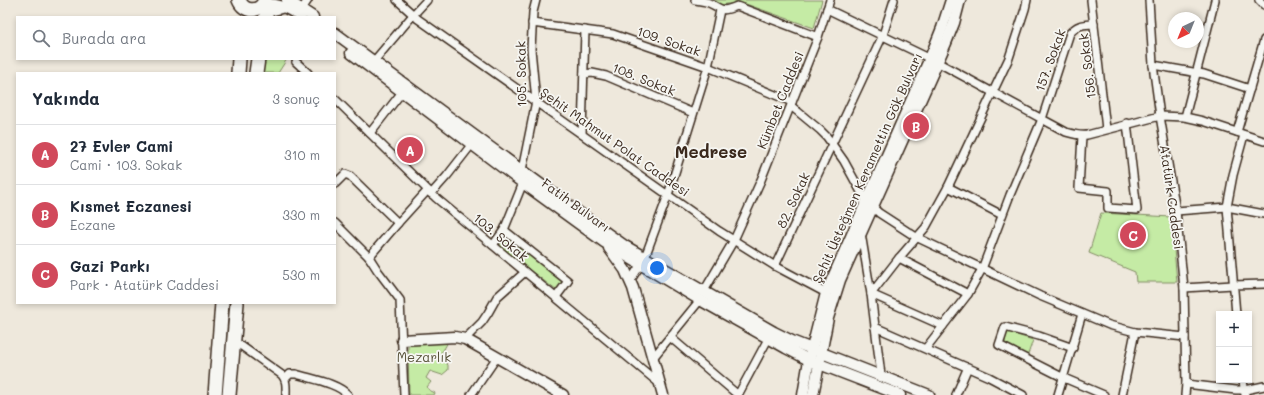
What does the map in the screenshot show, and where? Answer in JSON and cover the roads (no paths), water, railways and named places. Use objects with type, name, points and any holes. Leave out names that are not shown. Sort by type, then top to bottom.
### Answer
[{"type":"highway","points":[[238,6],[252,10],[260,7],[263,10]]},
{"type":"highway","points":[[238,60],[238,72]]},
{"type":"highway","points":[[256,72],[258,60]]},
{"type":"highway","points":[[215,395],[222,304]]},
{"type":"highway","points":[[228,395],[237,304]]},
{"type":"main road","name":"Şehit Üsteğmen Keramettin Gök Bulvarı","points":[[934,60],[951,0]]},
{"type":"main road","name":"Şehit Üsteğmen Keramettin Gök Bulvarı","points":[[816,350],[826,293],[869,204],[934,60],[954,23],[960,0]]},
{"type":"main road","points":[[263,10],[287,2],[302,13]]},
{"type":"main road","name":"Fatih Bulvarı","points":[[336,34],[643,261]]},
{"type":"main road","name":"Fatih Bulvarı","points":[[336,42],[604,242],[643,261],[702,295],[774,332],[929,395]]},
{"type":"main road","name":"Şehit Üsteğmen Keramettin Gök Bulvarı","points":[[816,350],[840,280],[861,233],[869,204]]},
{"type":"main road","points":[[604,242],[620,262],[630,281],[663,395]]},
{"type":"main road","name":"Fatih Bulvarı","points":[[702,295],[768,339],[814,362],[885,392],[900,395]]},
{"type":"main road","points":[[402,340],[455,337],[465,339],[556,393]]},
{"type":"main road","points":[[813,395],[816,350]]},
{"type":"main road","points":[[803,395],[814,362]]},
{"type":"street","points":[[302,13],[308,0]]},
{"type":"street","name":"Şehit Mahmut Polat Caddesi","points":[[397,0],[413,15],[668,195],[775,266],[826,293]]},
{"type":"street","points":[[374,61],[427,0]]},
{"type":"street","name":"105. Sokak","points":[[522,170],[536,101],[531,49],[532,23],[536,0]]},
{"type":"street","points":[[695,0],[708,2],[720,10],[729,10],[737,6],[818,37]]},
{"type":"street","name":"Kümbet Caddesi","points":[[652,359],[702,295],[734,240],[761,180],[792,104],[818,37],[830,0]]},
{"type":"street","name":"82. Sokak","points":[[775,266],[883,36],[894,0]]},
{"type":"street","points":[[871,294],[916,237],[926,227],[948,187],[1009,58],[1027,0]]},
{"type":"street","name":"156. Sokak","points":[[1091,0],[1106,130]]},
{"type":"street","name":"Atatürk Caddesi","points":[[1149,0],[1153,65],[1176,211],[1184,288],[1185,395]]},
{"type":"street","points":[[1185,117],[1215,0]]},
{"type":"street","points":[[1259,0],[1264,5]]},
{"type":"street","points":[[827,9],[934,60],[1066,132],[1082,136],[1127,123],[1160,116],[1185,117],[1203,121],[1264,141]]},
{"type":"street","points":[[630,281],[643,261],[668,195],[708,67],[720,10]]},
{"type":"street","name":"109. Sokak","points":[[532,23],[613,34],[708,67],[792,104],[820,130],[832,144],[869,204]]},
{"type":"street","name":"157. Sokak","points":[[926,348],[968,294],[982,270],[1002,215],[1042,119],[1070,33],[1079,25],[1094,24]]},
{"type":"street","points":[[582,134],[585,30]]},
{"type":"street","points":[[1237,132],[1264,40]]},
{"type":"street","points":[[296,62],[307,72]]},
{"type":"street","points":[[1153,65],[1204,74],[1250,89]]},
{"type":"street","name":"108. Sokak","points":[[584,74],[592,73],[606,76],[693,113]]},
{"type":"street","points":[[370,133],[402,92]]},
{"type":"street","name":"103. Sokak","points":[[336,100],[429,193],[660,384]]},
{"type":"street","points":[[1082,136],[1079,188],[1108,191],[1108,208],[1137,210],[1127,123]]},
{"type":"street","points":[[1236,311],[1227,207],[1233,174],[1244,135]]},
{"type":"street","points":[[369,257],[398,223],[447,176],[472,144]]},
{"type":"street","points":[[336,183],[345,174],[350,176],[398,223]]},
{"type":"street","points":[[493,245],[504,230],[523,182]]},
{"type":"street","points":[[948,187],[1002,215]]},
{"type":"street","points":[[869,204],[916,237],[982,270],[1082,314],[1109,325],[1135,332],[1185,337]]},
{"type":"street","points":[[1176,211],[1227,207],[1264,214]]},
{"type":"street","points":[[336,224],[369,257],[400,300],[404,395]]},
{"type":"street","points":[[504,230],[568,281],[556,297]]},
{"type":"street","points":[[861,233],[871,294],[881,375]]},
{"type":"street","points":[[899,258],[968,294]]},
{"type":"street","points":[[465,339],[482,322],[497,297],[525,272]]},
{"type":"street","points":[[1184,288],[1233,284],[1264,284]]},
{"type":"street","points":[[871,294],[943,326]]},
{"type":"street","points":[[1058,395],[1082,314]]},
{"type":"street","points":[[875,327],[968,367],[1023,395]]},
{"type":"street","points":[[1073,348],[1039,336],[1004,327],[999,345],[1064,378],[1104,395]]},
{"type":"street","points":[[1122,395],[1135,332]]},
{"type":"street","points":[[670,337],[738,395],[768,339]]},
{"type":"street","points":[[233,340],[282,375],[285,379],[286,395]]},
{"type":"street","points":[[471,395],[497,357]]},
{"type":"street","points":[[956,395],[968,367]]},
{"type":"street","points":[[285,379],[290,374],[296,374],[336,386],[348,395]]},
{"type":"street","points":[[1243,383],[1245,393]]},
{"type":"street","points":[[1186,384],[1236,390],[1245,393],[1264,386]]},
{"type":"place","name":"Kısmet Eczanesi","points":[[916,126]]},
{"type":"place","name":"27 Evler Cami","points":[[410,150]]},
{"type":"place","name":"Gazi Parkı","points":[[1133,235]]},
{"type":"district","name":"Medrese","points":[[711,152]]},
{"type":"park label","name":"Mezarlık","points":[[424,357]]}]
